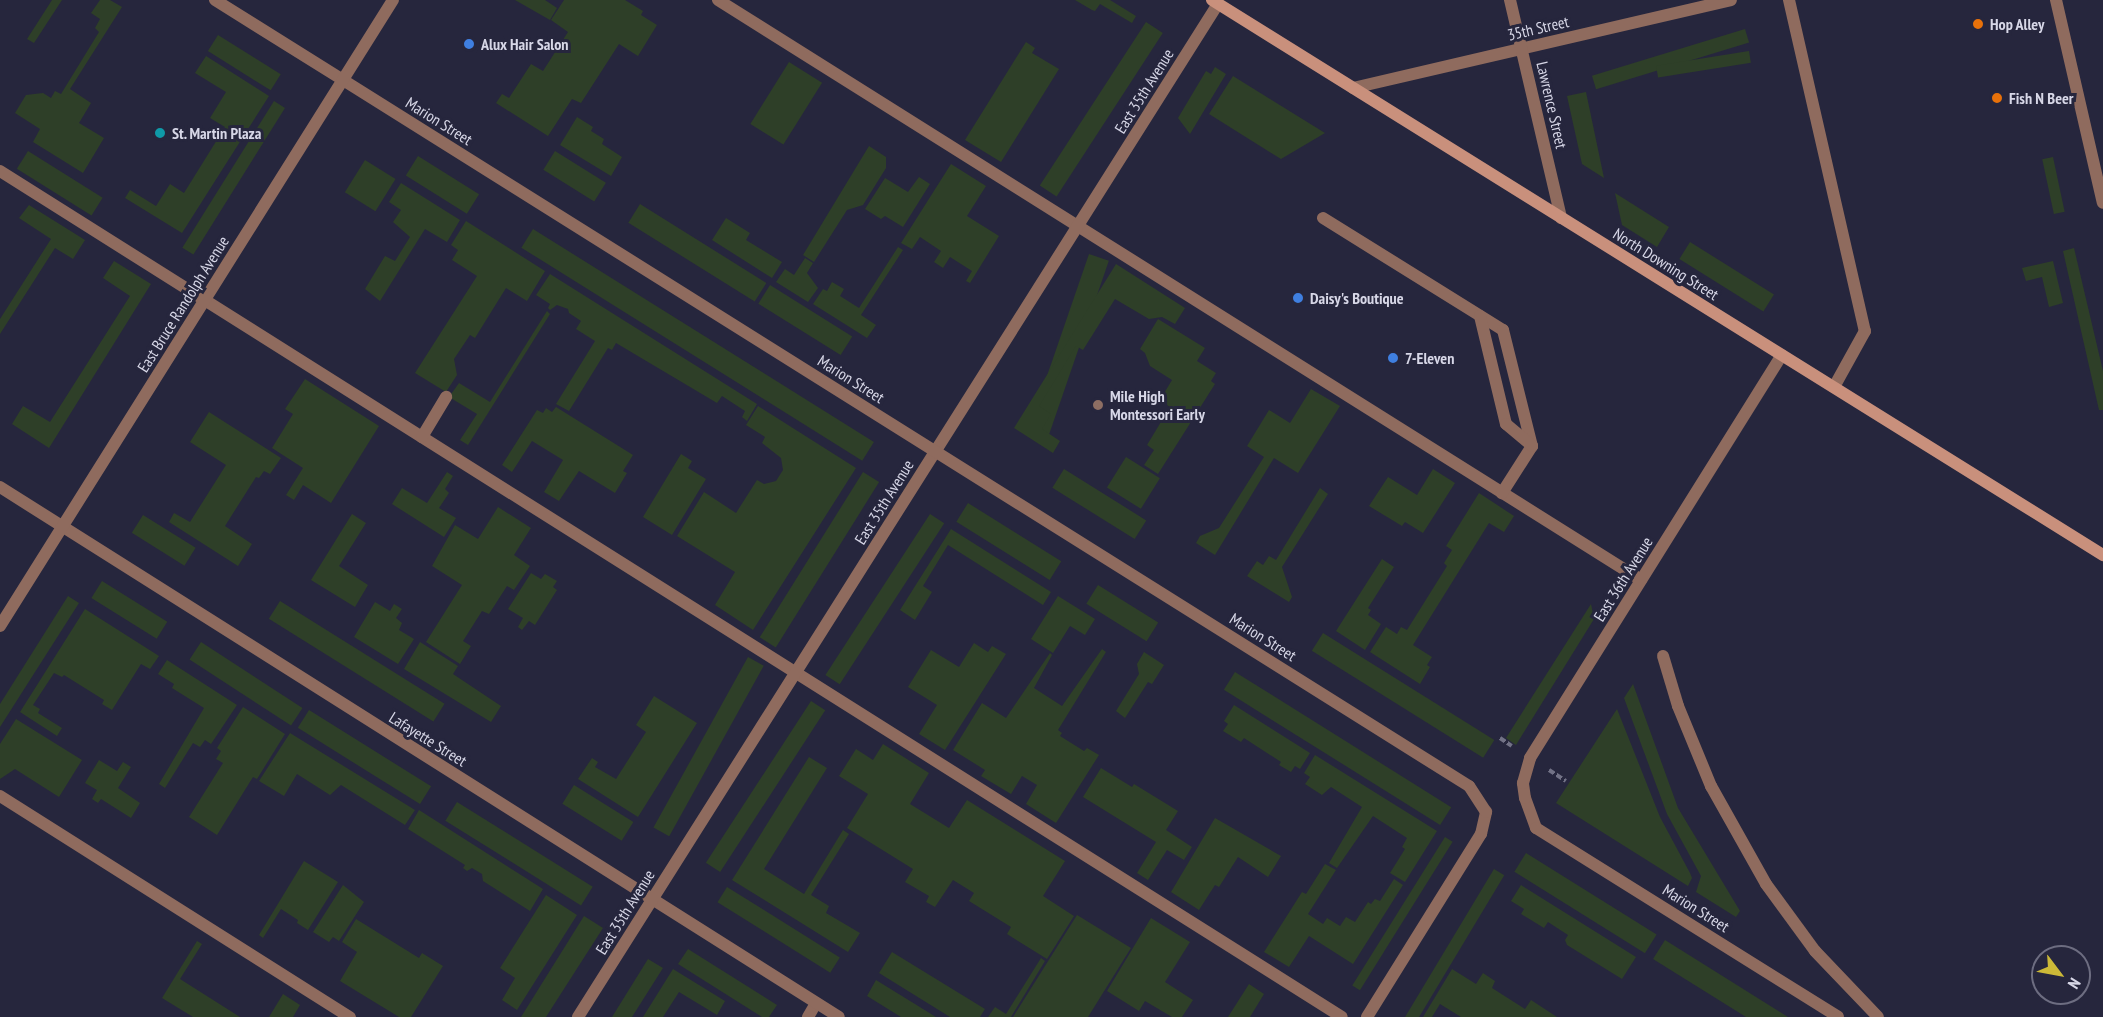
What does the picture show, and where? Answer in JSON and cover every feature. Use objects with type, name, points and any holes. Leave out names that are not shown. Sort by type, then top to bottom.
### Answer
[{"type":"main road","name":"North Downing Street","points":[[1216,1],[2103,555]]},
{"type":"street","name":"Marion Street","points":[[214,0],[1469,786],[1486,812],[1481,834],[1367,1017]]},
{"type":"street","name":"East Bruce Randolph Avenue","points":[[0,626],[393,0]]},
{"type":"street","points":[[718,0],[1641,580]]},
{"type":"street","name":"Lawrence Street","points":[[1510,0],[1561,218]]},
{"type":"street","name":"35th Street","points":[[1353,88],[1731,0]]},
{"type":"street","points":[[1789,0],[1865,331],[1834,387]]},
{"type":"street","points":[[2056,0],[2103,203]]},
{"type":"street","name":"East 35th Avenue","points":[[578,1017],[1078,226],[1216,1]]},
{"type":"street","points":[[0,171],[1342,1017]]},
{"type":"street","points":[[1323,218],[1503,330],[1532,446],[1502,493]]},
{"type":"street","points":[[1480,316],[1506,424],[1532,446]]},
{"type":"street","name":"East 36th Avenue","points":[[1536,828],[1525,798],[1523,783],[1530,758],[1782,355]]},
{"type":"street","points":[[422,437],[446,397]]},
{"type":"street","name":"Lafayette Street","points":[[0,487],[839,1017]]},
{"type":"street","points":[[1663,656],[1678,706],[1711,786],[1766,884],[1815,951],[1878,1017]]},
{"type":"street","points":[[0,796],[350,1017]]},
{"type":"street","name":"Marion Street","points":[[1536,828],[1838,1017]]},
{"type":"street","points":[[808,1017],[816,1003]]},
{"type":"green space","points":[[52,0],[62,0],[34,43],[27,39]]},
{"type":"green space","points":[[100,0],[110,0],[122,7],[70,89],[91,103],[79,123],[104,138],[83,173],[33,142],[40,129],[15,113],[26,95],[43,93],[51,98],[55,91],[61,94],[99,32],[95,28],[100,19],[91,13]]},
{"type":"green space","points":[[515,0],[545,0],[557,8],[550,20]]},
{"type":"green space","points":[[564,0],[625,0],[643,11],[641,15],[657,25],[638,56],[619,44],[581,103],[572,99],[548,136],[496,103],[502,94],[509,98],[531,64],[543,71],[568,32],[551,20]]},
{"type":"green space","points":[[1075,0],[1110,0],[1136,16],[1132,23],[1100,4],[1095,11]]},
{"type":"green space","points":[[1146,22],[1163,33],[1057,196],[1040,186]]},
{"type":"green space","points":[[1745,29],[1749,42],[1596,89],[1592,76]]},
{"type":"green space","points":[[218,35],[281,74],[271,90],[208,51]]},
{"type":"green space","points":[[1026,42],[1035,48],[1032,53],[1059,69],[1001,162],[965,140]]},
{"type":"green space","points":[[1749,51],[1751,63],[1658,78],[1656,66]]},
{"type":"green space","points":[[206,56],[269,96],[182,233],[125,198],[130,190],[156,206],[170,184],[184,193],[225,127],[210,118],[226,92],[195,73]]},
{"type":"green space","points":[[789,62],[822,83],[783,145],[750,124]]},
{"type":"green space","points":[[1215,67],[1226,74],[1190,134],[1178,118],[1206,71],[1211,74]]},
{"type":"green space","points":[[1233,76],[1325,133],[1281,159],[1209,114]]},
{"type":"green space","points":[[1586,92],[1604,178],[1582,164],[1567,96]]},
{"type":"green space","points":[[274,101],[285,108],[193,255],[182,248]]},
{"type":"green space","points":[[577,117],[593,127],[591,131],[604,139],[602,144],[622,157],[611,176],[560,145]]},
{"type":"green space","points":[[869,146],[886,157],[886,168],[863,205],[847,210],[814,262],[803,255]]},
{"type":"green space","points":[[28,151],[103,198],[91,215],[17,169]]},
{"type":"green space","points":[[555,151],[606,183],[594,201],[543,170]]},
{"type":"green space","points":[[418,156],[479,194],[467,214],[406,176]]},
{"type":"green space","points":[[2053,157],[2065,212],[2054,214],[2042,159]]},
{"type":"green space","points":[[365,160],[396,179],[375,211],[345,192]]},
{"type":"green space","points":[[951,164],[986,186],[967,216],[999,236],[970,283],[966,281],[972,271],[950,257],[943,268],[934,262],[941,251],[920,237],[912,249],[901,243]]},
{"type":"green space","points":[[919,177],[930,184],[903,227],[885,216],[881,219],[865,209],[885,178],[908,192]]},
{"type":"green space","points":[[401,183],[460,220],[447,242],[425,229],[380,301],[365,289],[385,256],[395,261],[410,237],[393,222],[401,210],[389,202]]},
{"type":"green space","points":[[1615,193],[1669,227],[1657,247],[1622,225]]},
{"type":"green space","points":[[640,204],[766,283],[755,302],[628,223]]},
{"type":"green space","points":[[29,205],[85,240],[73,259],[55,248],[0,334],[0,319],[51,239],[19,218]]},
{"type":"green space","points":[[726,218],[750,233],[746,240],[782,262],[772,278],[712,240]]},
{"type":"green space","points":[[466,221],[545,271],[527,301],[506,288],[475,338],[470,335],[454,359],[457,375],[446,392],[415,373],[477,276],[452,260],[458,250],[451,245]]},
{"type":"green space","points":[[533,229],[874,442],[862,461],[521,248]]},
{"type":"green space","points":[[1690,242],[1774,294],[1763,311],[1679,259]]},
{"type":"green space","points":[[898,247],[903,250],[861,315],[876,325],[867,338],[813,304],[823,289],[827,291],[832,282],[844,289],[840,296],[859,308]]},
{"type":"green space","points":[[2074,248],[2103,371],[2103,410],[2099,410],[2063,251]]},
{"type":"green space","points":[[1089,254],[1109,261],[1048,437],[1028,430]]},
{"type":"green space","points":[[805,258],[813,263],[807,273],[818,288],[808,302],[776,282],[785,269],[794,275]]},
{"type":"green space","points":[[114,261],[151,284],[49,448],[12,424],[23,406],[50,422],[130,296],[103,278]]},
{"type":"green space","points":[[2053,261],[2063,303],[2049,307],[2042,277],[2026,281],[2022,268]]},
{"type":"green space","points":[[1116,264],[1185,308],[1175,324],[1162,317],[1149,319],[1115,299],[1083,350],[1076,346],[1039,406],[1051,414],[1042,429],[1060,441],[1053,453],[1014,428]]},
{"type":"green space","points":[[550,274],[757,404],[747,421],[742,417],[745,411],[722,396],[717,403],[616,343],[612,350],[608,348],[569,411],[556,404],[595,341],[576,329],[581,321],[569,313],[568,309],[557,305],[550,310],[548,308],[550,304],[536,295]]},
{"type":"green space","points":[[770,285],[852,336],[841,355],[758,304]]},
{"type":"green space","points":[[547,311],[550,314],[468,445],[460,440],[477,414],[449,397],[459,383],[490,402]]},
{"type":"green space","points":[[1158,319],[1205,348],[1197,361],[1216,373],[1211,381],[1215,384],[1158,474],[1144,465],[1154,450],[1147,445],[1170,407],[1160,400],[1172,380],[1150,366],[1145,353],[1140,349]]},
{"type":"green space","points":[[305,379],[379,426],[331,503],[303,485],[294,500],[286,495],[303,468],[272,448],[293,414],[285,409]]},
{"type":"green space","points":[[1311,389],[1340,406],[1298,473],[1274,458],[1215,555],[1196,543],[1200,536],[1219,528],[1264,457],[1247,446],[1269,410],[1290,423]]},
{"type":"green space","points":[[758,406],[856,468],[753,630],[715,605],[735,572],[677,536],[704,492],[736,513],[757,480],[764,484],[776,481],[783,470],[781,458],[762,443],[765,437],[746,425]]},
{"type":"green space","points":[[556,407],[633,455],[623,471],[627,473],[615,493],[579,471],[559,501],[544,492],[563,460],[532,441],[512,472],[502,465],[537,410],[543,413],[546,408],[552,412]]},
{"type":"green space","points":[[209,412],[281,458],[270,474],[264,471],[259,478],[256,477],[225,526],[252,544],[238,566],[169,522],[174,513],[190,522],[226,465],[190,442]]},
{"type":"green space","points":[[681,454],[692,461],[688,468],[706,479],[672,535],[643,517]]},
{"type":"green space","points":[[1126,457],[1160,478],[1141,509],[1107,488]]},
{"type":"green space","points":[[1064,469],[1146,520],[1135,539],[1052,488]]},
{"type":"green space","points":[[1433,469],[1455,483],[1423,533],[1405,522],[1402,526],[1369,506],[1388,477],[1417,495]]},
{"type":"green space","points":[[447,472],[453,476],[445,489],[449,493],[439,508],[456,518],[444,537],[392,504],[402,488],[427,503]]},
{"type":"green space","points":[[863,472],[879,482],[776,647],[760,637]]},
{"type":"green space","points":[[1320,488],[1328,494],[1282,567],[1292,597],[1289,602],[1247,576],[1257,561],[1263,565],[1269,556],[1276,560]]},
{"type":"green space","points":[[1479,493],[1514,516],[1504,532],[1489,523],[1413,645],[1432,657],[1427,665],[1430,667],[1420,684],[1370,652],[1386,627],[1397,634],[1401,627],[1407,630],[1447,566],[1444,563],[1452,550],[1446,546]]},
{"type":"green space","points":[[968,503],[1061,561],[1050,580],[956,522]]},
{"type":"green space","points":[[498,507],[531,528],[514,555],[530,566],[514,590],[507,586],[489,614],[482,611],[463,641],[471,646],[460,664],[426,642],[462,585],[432,566],[455,525],[478,539]]},
{"type":"green space","points":[[352,514],[366,523],[339,566],[368,585],[355,607],[311,580]]},
{"type":"green space","points":[[930,514],[944,523],[840,684],[825,675]]},
{"type":"green space","points":[[143,515],[196,548],[184,566],[132,533]]},
{"type":"green space","points":[[951,529],[1051,592],[1043,605],[948,545],[923,586],[932,592],[915,620],[900,610]]},
{"type":"green space","points":[[1382,559],[1394,567],[1368,608],[1371,610],[1368,615],[1381,624],[1365,650],[1336,631]]},
{"type":"green space","points":[[531,573],[541,579],[545,574],[557,581],[553,587],[557,590],[535,625],[529,621],[522,630],[518,627],[523,618],[508,609]]},
{"type":"green space","points":[[102,581],[167,622],[157,639],[91,598]]},
{"type":"green space","points":[[1098,585],[1158,623],[1147,641],[1086,604]]},
{"type":"green space","points":[[68,596],[79,603],[0,727],[0,704]]},
{"type":"green space","points":[[1058,596],[1095,619],[1085,635],[1070,626],[1053,653],[1031,639]]},
{"type":"green space","points":[[280,601],[445,704],[433,722],[269,619]]},
{"type":"green space","points":[[375,602],[390,611],[394,604],[402,609],[396,618],[402,623],[399,630],[414,639],[398,664],[354,637]]},
{"type":"green space","points":[[1591,604],[1594,619],[1516,745],[1506,738]]},
{"type":"green space","points":[[85,609],[159,656],[150,669],[141,664],[112,710],[102,704],[104,700],[64,675],[62,677],[54,673],[33,705],[40,709],[38,713],[62,728],[57,736],[20,712]]},
{"type":"green space","points":[[1323,633],[1494,740],[1483,758],[1312,651]]},
{"type":"green space","points":[[201,642],[302,708],[291,726],[190,660]]},
{"type":"green space","points":[[420,642],[458,666],[453,674],[501,706],[491,722],[404,669]]},
{"type":"green space","points":[[974,643],[988,652],[992,646],[1006,654],[945,750],[919,734],[937,705],[908,687],[931,650],[959,667]]},
{"type":"green space","points":[[1102,649],[1106,652],[1058,730],[1062,733],[1060,736],[1084,751],[1087,748],[1099,755],[1056,823],[1026,804],[1037,785],[1022,776],[1011,794],[981,776],[985,770],[953,750],[982,703],[1006,718],[1050,653],[1052,655],[1034,688],[1062,706]]},
{"type":"green space","points":[[1144,652],[1164,665],[1152,684],[1148,682],[1125,718],[1116,711],[1139,674],[1137,664]]},
{"type":"green space","points":[[748,657],[764,666],[669,836],[653,828]]},
{"type":"green space","points":[[167,660],[237,705],[211,744],[205,740],[200,747],[193,743],[165,788],[159,784],[204,708],[172,688],[174,684],[158,674]]},
{"type":"green space","points":[[1235,672],[1451,807],[1440,825],[1224,690]]},
{"type":"green space","points":[[1633,684],[1678,808],[1740,911],[1736,917],[1696,892],[1701,876],[1667,814],[1624,698]]},
{"type":"green space","points":[[654,696],[697,723],[638,817],[578,779],[592,758],[598,762],[595,767],[616,779],[646,732],[636,725]]},
{"type":"green space","points":[[811,701],[825,710],[720,872],[706,863]]},
{"type":"green space","points":[[1234,705],[1310,753],[1300,769],[1295,766],[1291,772],[1279,765],[1281,762],[1244,738],[1241,742],[1223,731],[1228,724],[1224,721]]},
{"type":"green space","points":[[243,707],[285,734],[257,779],[253,777],[217,835],[189,817],[223,763],[216,759],[221,751],[217,748]]},
{"type":"green space","points":[[1617,709],[1660,817],[1690,873],[1692,878],[1688,886],[1556,803]]},
{"type":"green space","points":[[309,710],[431,786],[420,804],[298,728]]},
{"type":"green space","points":[[16,719],[82,760],[59,797],[15,769],[0,779],[0,744]]},
{"type":"green space","points":[[290,733],[415,810],[405,825],[341,785],[330,795],[297,774],[284,796],[259,781]]},
{"type":"green space","points":[[883,744],[929,773],[910,804],[949,828],[967,800],[1065,861],[1043,896],[1074,916],[1047,959],[1007,934],[1011,927],[969,901],[974,893],[953,880],[935,907],[926,902],[929,896],[905,882],[913,869],[847,828],[868,794],[839,776],[856,749],[873,760]]},
{"type":"green space","points":[[1315,755],[1437,831],[1405,882],[1390,873],[1405,849],[1402,847],[1407,838],[1373,816],[1337,868],[1329,863],[1362,807],[1331,787],[1322,795],[1305,784],[1310,777],[1304,773]]},
{"type":"green space","points":[[809,757],[827,768],[764,869],[804,894],[843,830],[849,834],[811,895],[829,906],[826,913],[860,933],[848,952],[732,880]]},
{"type":"green space","points":[[99,760],[117,771],[123,762],[131,767],[118,788],[140,803],[131,818],[101,799],[98,803],[92,799],[97,790],[85,783]]},
{"type":"green space","points":[[1101,768],[1132,787],[1134,784],[1178,811],[1166,830],[1192,847],[1184,860],[1167,850],[1148,880],[1137,873],[1156,842],[1083,797]]},
{"type":"green space","points":[[574,785],[633,822],[622,841],[562,804]]},
{"type":"green space","points":[[457,802],[593,887],[581,905],[445,821]]},
{"type":"green space","points":[[419,810],[543,889],[530,911],[483,881],[482,874],[472,868],[467,871],[463,868],[465,865],[408,829]]},
{"type":"green space","points":[[1215,818],[1281,856],[1268,877],[1238,857],[1219,887],[1215,885],[1199,910],[1171,892]]},
{"type":"green space","points":[[1445,837],[1453,842],[1360,990],[1352,985]]},
{"type":"green space","points":[[1526,853],[1657,935],[1645,953],[1514,872]]},
{"type":"green space","points":[[304,861],[338,882],[308,930],[281,909],[263,938],[259,935]]},
{"type":"green space","points":[[1325,864],[1336,870],[1308,914],[1323,924],[1327,918],[1340,926],[1346,917],[1355,922],[1368,902],[1371,904],[1375,899],[1380,901],[1394,879],[1403,885],[1353,964],[1309,936],[1289,967],[1264,952],[1302,892],[1306,894]]},
{"type":"green space","points":[[1494,869],[1504,875],[1419,1017],[1405,1017]]},
{"type":"green space","points":[[343,885],[364,902],[339,941],[333,937],[329,942],[313,932]]},
{"type":"green space","points":[[1521,885],[1636,957],[1622,979],[1567,945],[1565,940],[1568,935],[1548,922],[1544,928],[1521,914],[1524,909],[1511,901]]},
{"type":"green space","points":[[727,887],[840,957],[830,973],[717,902]]},
{"type":"green space","points":[[546,895],[577,915],[517,1010],[502,1000],[515,978],[500,968]]},
{"type":"green space","points":[[1077,915],[1131,948],[1088,1017],[1013,1017]]},
{"type":"green space","points":[[584,916],[603,928],[546,1017],[521,1017]]},
{"type":"green space","points":[[1151,918],[1190,942],[1165,982],[1193,1000],[1182,1017],[1172,1017],[1145,1001],[1139,1011],[1107,991]]},
{"type":"green space","points":[[356,919],[419,958],[422,953],[443,966],[411,1017],[399,1017],[340,981],[357,952],[342,942]]},
{"type":"green space","points":[[1665,940],[1788,1017],[1746,1017],[1653,959]]},
{"type":"green space","points":[[197,941],[202,944],[180,979],[240,1017],[193,1017],[162,998]]},
{"type":"green space","points":[[688,949],[777,1005],[769,1017],[762,1017],[678,964]]},
{"type":"green space","points":[[892,952],[985,1009],[980,1017],[950,1017],[879,973]]},
{"type":"green space","points":[[1041,958],[1045,961],[1011,1017],[988,1017],[995,1007],[1006,1014]]},
{"type":"green space","points":[[648,959],[663,968],[632,1017],[612,1017]]},
{"type":"green space","points":[[673,969],[725,1001],[717,1015],[679,992],[663,1017],[643,1017]]},
{"type":"green space","points":[[1452,969],[1476,984],[1483,973],[1495,981],[1492,988],[1525,1009],[1531,1000],[1557,1017],[1461,1017],[1440,1004],[1432,1017],[1423,1017]]},
{"type":"green space","points":[[876,980],[936,1017],[901,1017],[867,996]]},
{"type":"green space","points":[[1249,984],[1264,994],[1250,1017],[1228,1017]]},
{"type":"green space","points":[[283,994],[300,1005],[293,1017],[269,1017]]},
{"type":"place","name":"Hop Alley","points":[[1978,24]]},
{"type":"place","name":"Alux Hair Salon","points":[[469,44]]},
{"type":"place","name":"Fish N Beer","points":[[1997,98]]},
{"type":"place","name":"St. Martin Plaza","points":[[160,133]]},
{"type":"place","name":"Daisy's Boutique","points":[[1298,298]]},
{"type":"place","name":"7-Eleven","points":[[1393,358]]},
{"type":"place","name":"Mile High Montessori Early","points":[[1098,405]]}]
